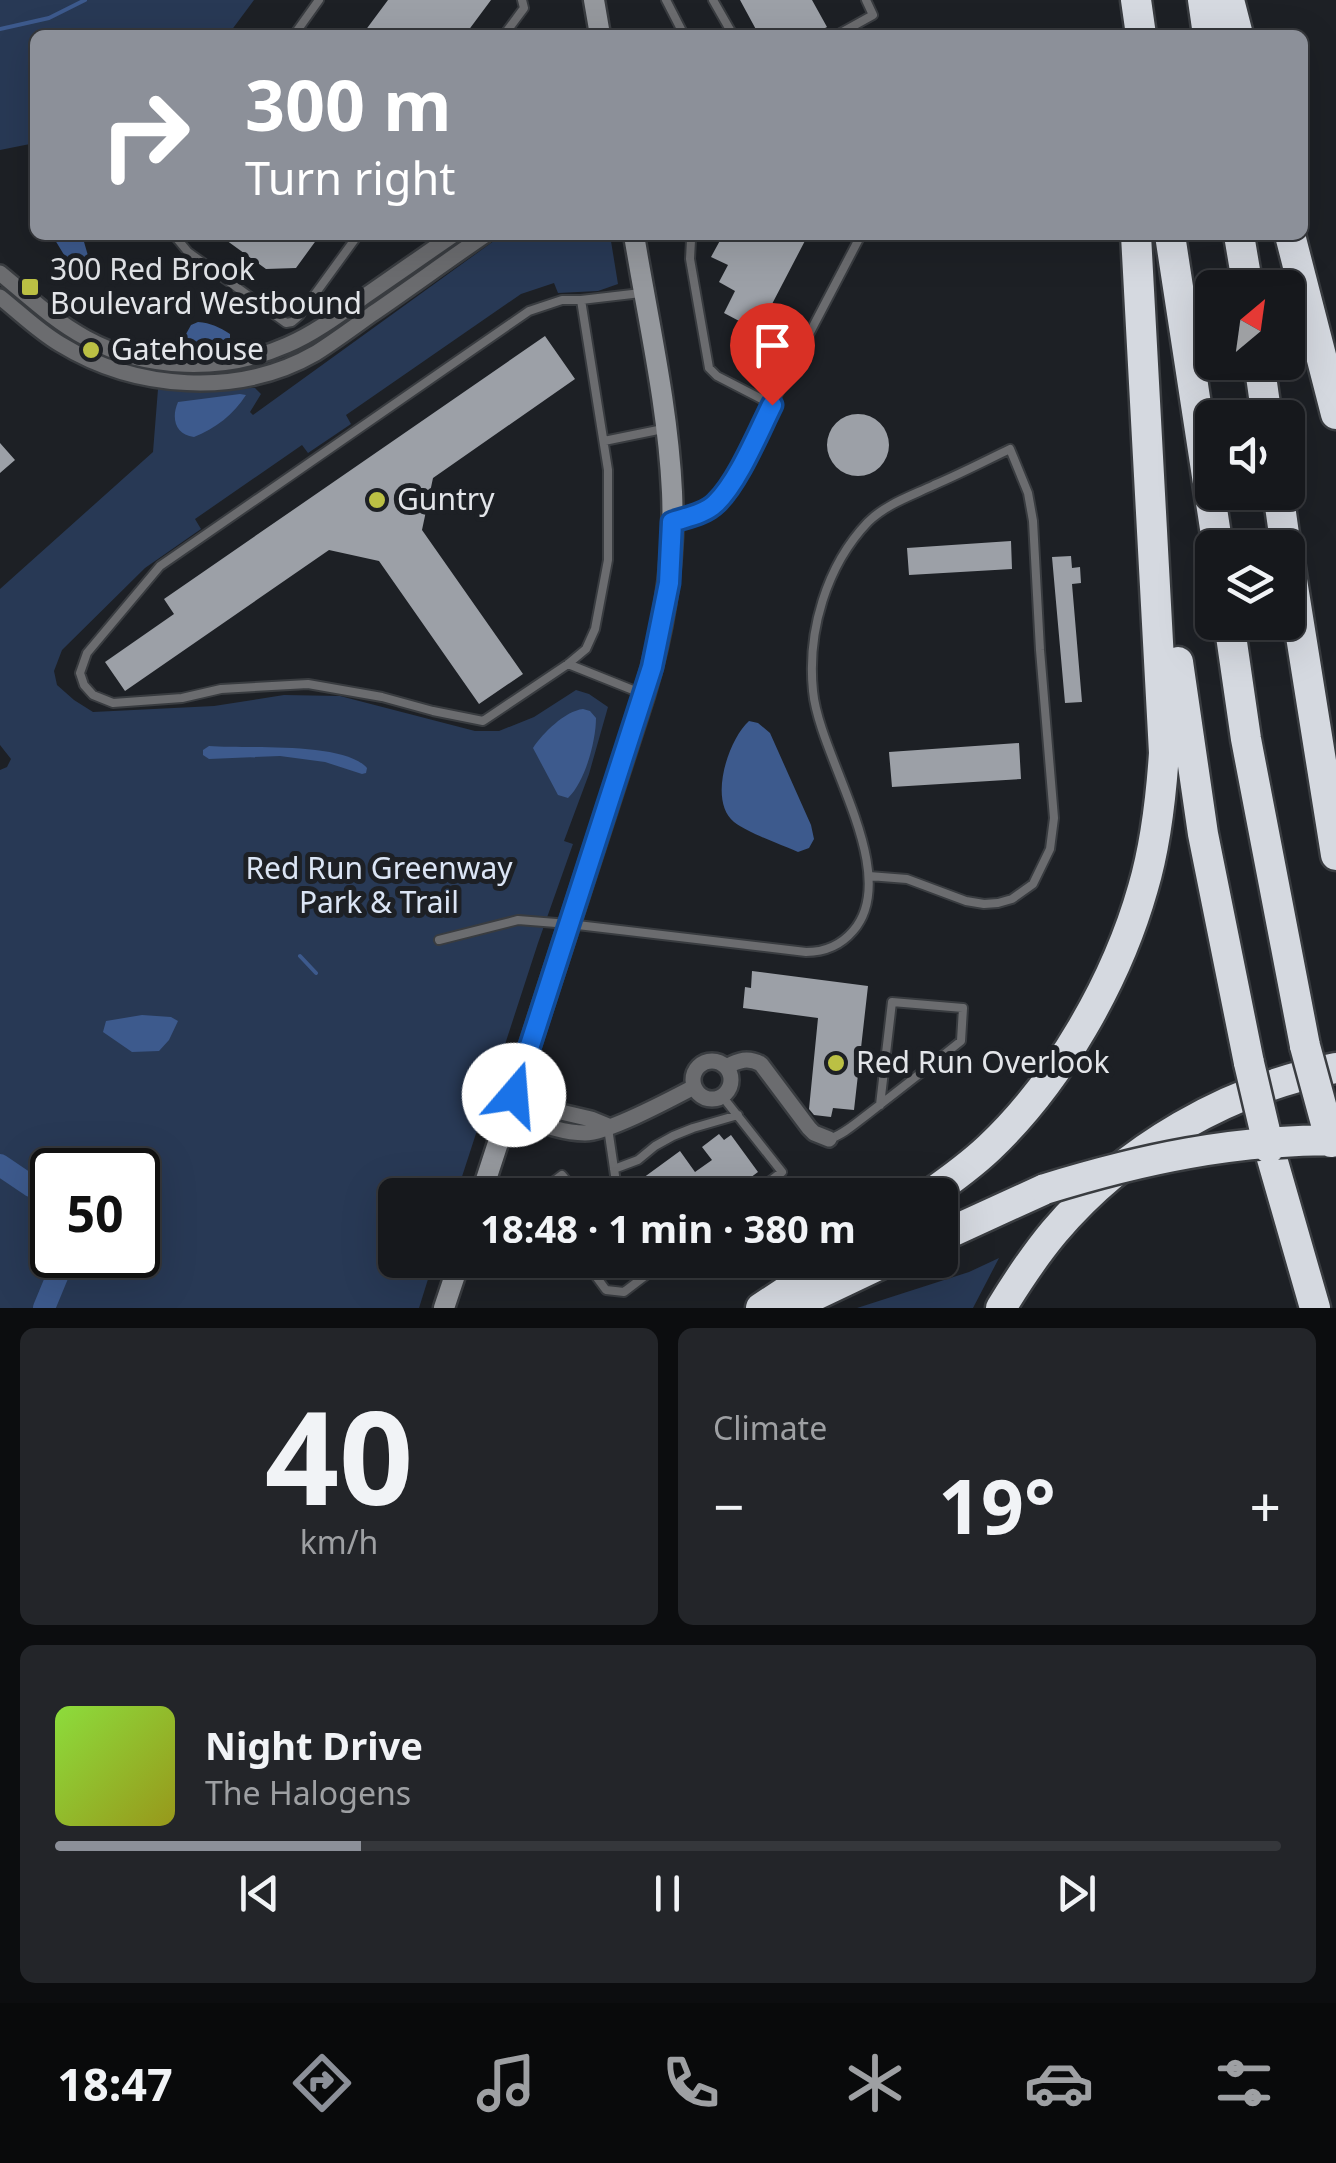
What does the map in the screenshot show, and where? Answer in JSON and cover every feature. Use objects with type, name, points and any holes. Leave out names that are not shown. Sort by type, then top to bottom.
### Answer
[{"type":"highway","points":[[1119,0],[1122,30]]},
{"type":"highway","points":[[1136,0],[1140,30]]},
{"type":"highway","points":[[1203,0],[1207,30]]},
{"type":"highway","points":[[1229,0],[1237,30]]},
{"type":"highway","points":[[951,1178],[989,1148],[1030,1102],[1077,1038],[1128,936],[1144,885],[1160,803],[1164,753],[1136,240]]},
{"type":"highway","points":[[1171,240],[1215,530]]},
{"type":"highway","points":[[1241,240],[1245,270]]},
{"type":"highway","points":[[1291,240],[1336,414]]},
{"type":"highway","points":[[1141,306],[1173,620],[1212,882],[1269,1148],[1314,1308]]},
{"type":"highway","points":[[958,1229],[1045,1190],[1185,1152],[1276,1141],[1335,1147],[1304,1046],[1246,739],[1232,640]]},
{"type":"highway","points":[[1302,640],[1336,855]]},
{"type":"highway","points":[[1001,1308],[1055,1230],[1099,1186],[1143,1152],[1226,1103],[1292,1078],[1336,1068]]},
{"type":"highway","points":[[761,1308],[807,1278]]},
{"type":"highway","points":[[788,1308],[851,1278]]},
{"type":"main road","points":[[594,0],[599,30]]},
{"type":"main road","points":[[487,1178],[644,695],[669,583],[672,522],[666,429],[635,240]]},
{"type":"main road","points":[[444,1308],[454,1278]]},
{"type":"street","points":[[0,297],[60,344],[108,358],[189,364],[232,361],[272,351],[324,325],[447,240]]},
{"type":"street","points":[[0,274],[108,358],[142,378],[187,382],[234,380],[278,369],[315,353],[478,240]]},
{"type":"street","points":[[726,1067],[744,1059],[762,1064],[808,1128],[829,1139]]},
{"type":"street","points":[[716,1061],[726,1067],[731,1082],[722,1096],[709,1098],[694,1087],[693,1076],[699,1066],[716,1061]]},
{"type":"street","points":[[511,1104],[592,1119],[608,1126],[694,1087]]},
{"type":"lane","points":[[298,30],[320,0]]},
{"type":"lane","points":[[508,30],[524,8],[522,0]]},
{"type":"lane","points":[[666,0],[681,30]]},
{"type":"lane","points":[[714,0],[730,30]]},
{"type":"lane","points":[[847,30],[874,16],[866,0]]},
{"type":"lane","points":[[178,240],[188,252],[286,323],[298,316],[354,240]]},
{"type":"lane","points":[[693,240],[690,258],[709,368],[772,405]]},
{"type":"lane","points":[[672,522],[715,505],[731,483],[858,240]]},
{"type":"lane","points":[[581,300],[608,470],[609,524],[606,574],[595,630],[586,648],[568,664],[491,717],[475,721],[308,684],[221,689],[182,698],[113,703],[93,695],[84,685],[80,672],[87,653],[160,566],[528,311],[562,300],[644,293]]},
{"type":"lane","points":[[604,441],[666,429]]},
{"type":"lane","points":[[439,940],[518,920],[792,952],[820,951],[843,940],[861,921],[868,903],[869,876],[865,850],[820,725],[813,694],[814,639],[825,592],[855,538],[870,520],[890,505],[1010,449],[1028,493],[1033,520],[1054,818],[1050,849],[1033,884],[1012,899],[998,903],[966,901],[907,879],[869,876]]},
{"type":"lane","points":[[568,664],[644,695]]},
{"type":"lane","points":[[829,1139],[880,1105],[961,1041],[963,1008],[892,1002],[880,1105]]},
{"type":"lane","points":[[722,1096],[782,1172],[774,1178]]},
{"type":"lane","points":[[614,1169],[638,1160],[673,1136],[738,1114]]},
{"type":"lane","points":[[608,1126],[615,1178]]},
{"type":"lane","points":[[597,1278],[606,1290],[624,1292],[642,1278]]},
{"type":"green space","points":[[0,0],[254,0],[232,30],[30,30],[30,144],[0,150]]},
{"type":"green space","name":"Red Run Greenway Park & Trail","points":[[495,240],[611,240],[618,284],[598,291],[558,293],[554,283],[521,294],[346,415],[351,424],[308,453],[302,445],[195,519],[201,529],[145,568],[62,650],[54,671],[57,685],[93,712],[214,706],[284,695],[340,696],[475,731],[499,731],[534,717],[576,690],[589,694],[608,707],[564,841],[573,844],[462,1178],[378,1178],[378,1278],[428,1278],[419,1308],[0,1308],[0,770],[11,759],[0,745],[0,589],[153,452],[158,389],[255,388],[261,394],[250,412],[253,415]]},
{"type":"green space","points":[[999,1258],[973,1308],[857,1308],[958,1278]]},
{"type":"water","points":[[55,240],[83,240],[90,273],[83,277],[72,268]]},
{"type":"water","points":[[198,322],[230,334],[230,342],[195,342],[187,338],[191,325]]},
{"type":"water","points":[[246,395],[235,409],[194,437],[182,433],[176,425],[178,402]]},
{"type":"water","points":[[583,709],[596,718],[594,738],[584,772],[568,798],[558,795],[533,748],[555,724]]},
{"type":"water","points":[[749,721],[770,733],[811,825],[814,839],[809,848],[798,852],[765,839],[734,822],[726,812],[722,800],[724,771],[734,742]]},
{"type":"water","points":[[209,746],[316,750],[355,759],[367,768],[362,774],[325,762],[280,756],[209,759],[203,750]]},
{"type":"water","points":[[142,1015],[178,1021],[159,1051],[132,1052],[103,1032],[106,1021]]},
{"type":"building","points":[[388,0],[491,0],[469,30],[366,30]]},
{"type":"building","points":[[740,0],[812,0],[827,27],[821,30],[756,30]]},
{"type":"building","points":[[226,240],[316,240],[296,268],[266,269]]},
{"type":"building","points":[[720,240],[805,240],[758,331],[724,313],[735,291],[719,282],[728,265],[711,257]]},
{"type":"building","points":[[545,336],[575,379],[433,478],[422,530],[523,674],[479,704],[379,561],[329,550],[125,691],[105,662],[174,614],[164,599]]},
{"type":"building","points":[[858,414],[880,423],[889,445],[880,467],[858,476],[836,467],[827,445],[836,423]]},
{"type":"building","points":[[0,443],[15,460],[0,473]]},
{"type":"building","points":[[1011,541],[1012,569],[909,575],[907,548]]},
{"type":"building","points":[[1071,556],[1072,568],[1080,567],[1081,583],[1072,584],[1082,702],[1065,703],[1052,557]]},
{"type":"building","points":[[1019,743],[1021,779],[892,787],[889,752]]},
{"type":"building","name":"Red Run Overlook","points":[[752,971],[868,986],[854,1110],[833,1108],[831,1117],[814,1115],[809,1109],[818,1018],[743,1008],[745,987],[751,988]]},
{"type":"building","points":[[719,1134],[724,1140],[731,1135],[758,1172],[750,1178],[643,1178],[680,1151],[695,1172],[712,1160],[702,1147]]},
{"type":"waterway","points":[[0,29],[49,18],[85,0]]},
{"type":"waterway","points":[[300,956],[316,973]]},
{"type":"waterway","points":[[0,1165],[30,1185]]},
{"type":"waterway","points":[[44,1308],[56,1278]]},
{"type":"place","name":"300 Red Brook Boulevard Westbound","points":[[30,287]]},
{"type":"place","name":"Gatehouse","points":[[91,350]]},
{"type":"place","name":"Guntry","points":[[377,500]]},
{"type":"place","name":"Red Run Overlook","points":[[836,1063]]},
{"type":"route","points":[[514,1095],[652,667],[669,583],[672,522],[715,505],[731,483],[772,405]]}]
